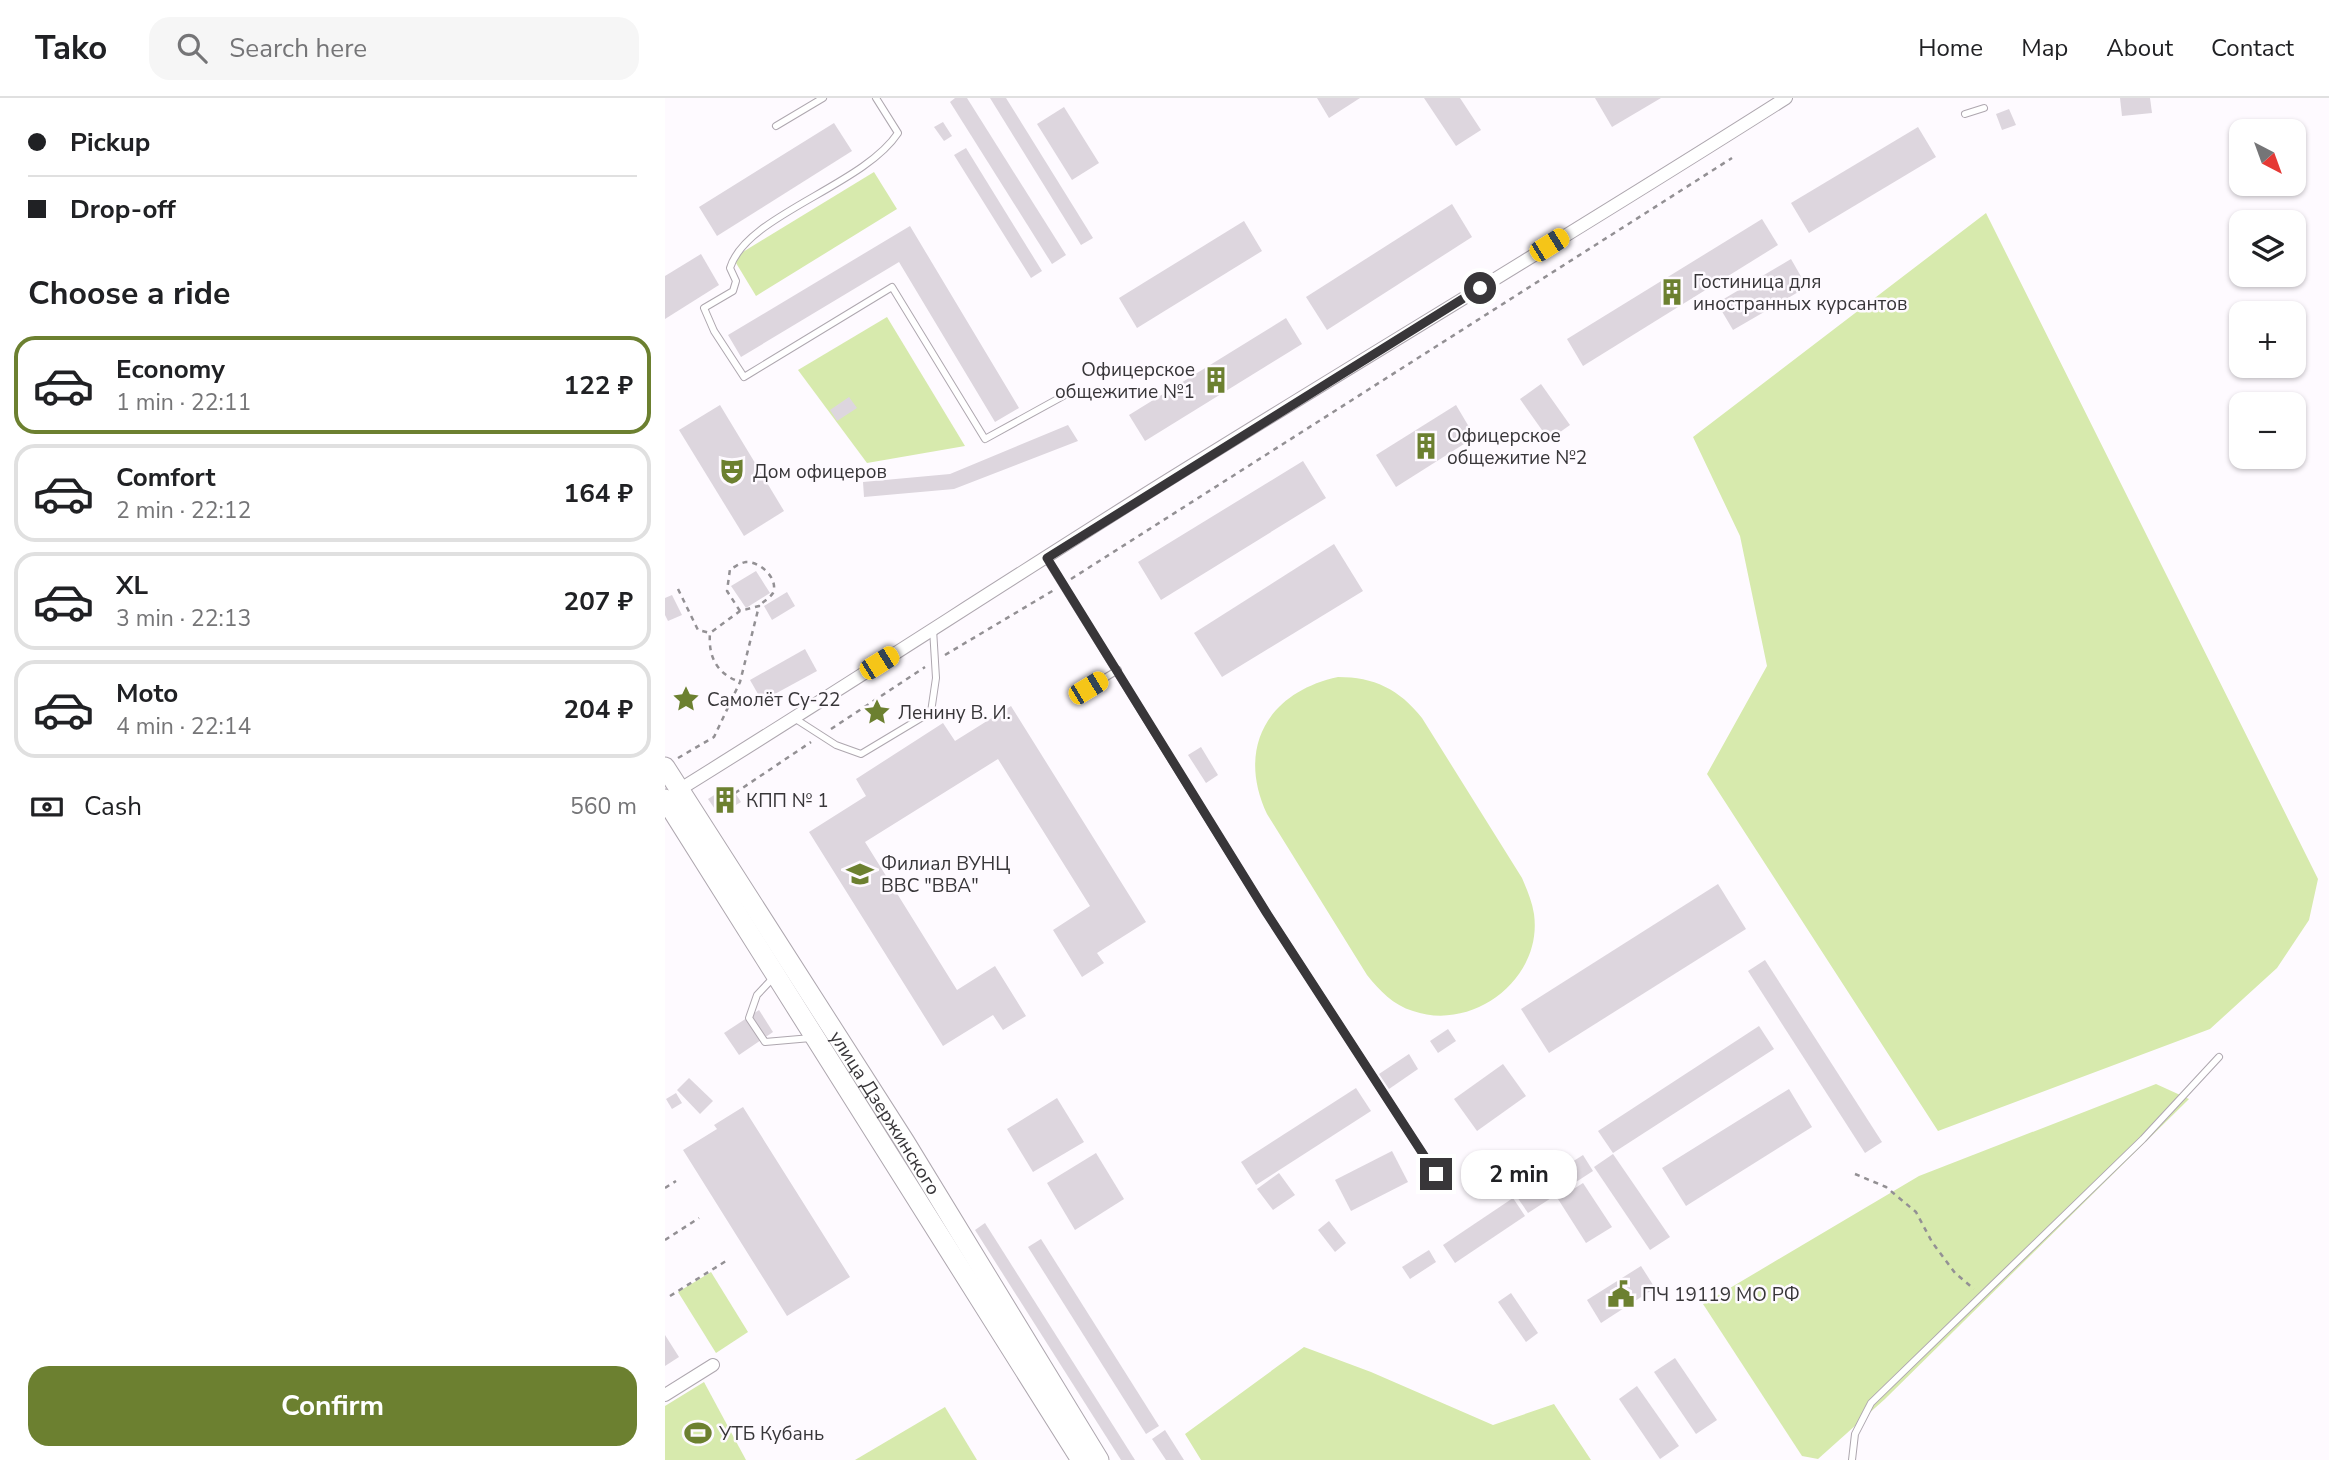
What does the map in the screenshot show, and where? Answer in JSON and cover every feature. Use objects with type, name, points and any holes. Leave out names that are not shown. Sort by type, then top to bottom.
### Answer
[{"type":"main road","name":"улица Дзержинского","points":[[670,764],[670,796],[776,975],[1081,1460]]},
{"type":"main road","name":"улица Дзержинского","points":[[670,796],[905,1142],[1099,1460]]},
{"type":"street","points":[[670,796],[1133,502],[1786,98]]},
{"type":"street","points":[[665,1395],[713,1365]]},
{"type":"lane","points":[[776,126],[823,98]]},
{"type":"lane","points":[[876,98],[898,133],[891,144],[867,165],[744,244],[733,258],[730,268],[736,281],[733,291],[704,308],[714,331],[744,377],[892,287],[985,439],[1065,395]]},
{"type":"lane","points":[[1965,114],[1984,108]]},
{"type":"lane","points":[[1047,558],[1266,912],[1436,1174]]},
{"type":"lane","points":[[793,717],[836,745],[861,754],[931,712],[936,678],[933,628]]},
{"type":"lane","points":[[1088,688],[1118,670]]},
{"type":"lane","points":[[776,975],[757,995],[749,1018],[765,1042],[815,1037]]},
{"type":"lane","points":[[1852,1460],[1855,1434],[1871,1403],[2143,1139],[2219,1057]]},
{"type":"lane","points":[[888,1153],[905,1142]]},
{"type":"path","points":[[735,793],[935,661],[1063,584],[1732,158]]},
{"type":"path","points":[[710,633],[740,611],[759,606],[772,595],[774,587],[768,573],[759,564],[744,562],[730,569],[726,592],[740,611]]},
{"type":"path","points":[[678,589],[698,630],[710,633]]},
{"type":"path","points":[[670,764],[714,737],[740,682],[759,606]]},
{"type":"path","points":[[710,633],[709,649],[725,676],[740,682]]},
{"type":"path","points":[[1855,1174],[1886,1187],[1916,1212],[1932,1242],[1955,1273],[1982,1296]]},
{"type":"path","points":[[665,1188],[676,1181]]},
{"type":"path","points":[[665,1240],[699,1218]]},
{"type":"path","points":[[670,1296],[726,1261]]},
{"type":"green space","points":[[874,172],[897,209],[756,296],[733,258]]},
{"type":"green space","points":[[1986,213],[2318,879],[2309,920],[2277,968],[2210,1029],[1938,1131],[1707,774],[1767,666],[1740,536],[1693,437]]},
{"type":"green space","points":[[887,317],[965,446],[867,463],[798,370]]},
{"type":"green space","points":[[1338,677],[1374,682],[1395,692],[1413,708],[1422,718],[1522,878],[1534,914],[1534,938],[1527,960],[1515,979],[1499,995],[1480,1007],[1458,1014],[1436,1016],[1413,1011],[1387,997],[1367,975],[1267,814],[1258,790],[1255,767],[1257,746],[1265,726],[1293,695],[1314,684]]},
{"type":"green space","points":[[2156,1084],[2189,1099],[1885,1399],[1818,1459],[1802,1456],[1703,1304],[1919,1176]]},
{"type":"green space","points":[[711,1272],[748,1332],[716,1353],[678,1292]]},
{"type":"green space","points":[[1304,1347],[1371,1372],[1493,1425],[1554,1404],[1591,1460],[1201,1460],[1185,1434]]},
{"type":"green space","name":"УТБ Кубань","points":[[704,1382],[746,1460],[665,1460],[665,1406]]},
{"type":"green space","name":"УТБ Кубань","points":[[945,1407],[977,1460],[855,1460]]},
{"type":"building","points":[[955,98],[967,98],[1066,255],[1052,264],[950,102]]},
{"type":"building","points":[[990,98],[1006,98],[1093,238],[1081,245]]},
{"type":"building","points":[[1317,98],[1360,98],[1329,118]]},
{"type":"building","points":[[1424,98],[1460,98],[1481,130],[1456,146]]},
{"type":"building","points":[[1595,98],[1661,98],[1612,127]]},
{"type":"building","points":[[2120,98],[2150,98],[2152,113],[2122,116]]},
{"type":"building","points":[[1064,107],[1099,163],[1072,180],[1037,124]]},
{"type":"building","points":[[2009,109],[2016,125],[2002,130],[1996,114]]},
{"type":"building","points":[[943,122],[952,136],[944,141],[934,127]]},
{"type":"building","points":[[834,123],[852,151],[717,236],[699,207]]},
{"type":"building","points":[[1918,127],[1936,157],[1809,233],[1791,203]]},
{"type":"building","points":[[966,148],[1042,271],[1031,278],[954,155]]},
{"type":"building","points":[[1452,204],[1472,237],[1327,330],[1306,297]]},
{"type":"building","name":"Гостиница для иностранных курсантов","points":[[1762,219],[1778,245],[1583,366],[1567,339]]},
{"type":"building","points":[[1244,221],[1262,251],[1137,328],[1119,298]]},
{"type":"building","points":[[910,226],[1019,408],[995,422],[899,262],[741,357],[728,335]]},
{"type":"building","points":[[701,254],[719,285],[665,319],[665,276]]},
{"type":"building","points":[[1791,259],[1807,287],[1733,330],[1717,303]]},
{"type":"building","name":"Офицерское общежитие №1","points":[[1286,318],[1302,344],[1145,441],[1129,415]]},
{"type":"building","points":[[1541,384],[1570,425],[1549,440],[1520,399]]},
{"type":"building","points":[[849,397],[857,408],[837,421],[830,410]]},
{"type":"building","name":"Дом офицеров","points":[[720,405],[784,511],[744,536],[679,430]]},
{"type":"building","name":"Офицерское общежитие №2","points":[[1456,405],[1475,437],[1396,487],[1376,455]]},
{"type":"building","points":[[1068,425],[1078,441],[954,489],[864,497],[863,482],[950,474]]},
{"type":"building","points":[[1303,461],[1326,498],[1161,600],[1138,562]]},
{"type":"building","points":[[1334,544],[1363,591],[1222,677],[1194,633]]},
{"type":"building","points":[[756,571],[770,593],[746,608],[731,586]]},
{"type":"building","points":[[787,592],[795,606],[772,620],[764,606]]},
{"type":"building","points":[[672,595],[682,615],[668,621],[665,615],[665,598]]},
{"type":"building","points":[[805,649],[817,671],[762,701],[750,680]]},
{"type":"building","name":"Филиал ВУНЦ ВВС \"ВВА\"","points":[[1011,706],[1146,922],[1097,953],[1104,963],[1082,977],[1053,930],[1090,906],[998,759],[865,842],[957,990],[995,966],[1026,1016],[1003,1030],[993,1015],[943,1046],[809,832],[866,796],[856,779],[943,723],[955,741]]},
{"type":"building","points":[[1201,747],[1218,775],[1206,783],[1188,755]]},
{"type":"building","name":"КПП № 1","points":[[730,785],[741,802],[719,815],[708,799]]},
{"type":"building","points":[[1718,884],[1746,929],[1549,1053],[1521,1009]]},
{"type":"building","points":[[1765,960],[1882,1142],[1865,1153],[1748,971]]},
{"type":"building","points":[[759,1010],[773,1032],[739,1055],[724,1033]]},
{"type":"building","points":[[1759,1026],[1774,1049],[1613,1153],[1598,1131]]},
{"type":"building","points":[[1448,1029],[1456,1041],[1438,1053],[1430,1041]]},
{"type":"building","points":[[1409,1054],[1418,1069],[1389,1089],[1379,1074]]},
{"type":"building","points":[[1503,1064],[1526,1096],[1477,1131],[1454,1099]]},
{"type":"building","points":[[689,1078],[713,1101],[700,1114],[677,1090]]},
{"type":"building","points":[[1356,1088],[1371,1111],[1256,1185],[1241,1162]]},
{"type":"building","points":[[1789,1089],[1812,1127],[1686,1206],[1662,1168]]},
{"type":"building","points":[[676,1093],[682,1103],[672,1109],[666,1099]]},
{"type":"building","points":[[1057,1098],[1084,1142],[1033,1172],[1007,1129]]},
{"type":"building","points":[[743,1107],[850,1277],[787,1316],[683,1150],[717,1129],[714,1125]]},
{"type":"building","points":[[1392,1151],[1408,1182],[1351,1211],[1335,1180]]},
{"type":"building","points":[[1096,1153],[1124,1199],[1075,1230],[1047,1183]]},
{"type":"building","points":[[1613,1154],[1670,1237],[1650,1250],[1594,1167]]},
{"type":"building","points":[[1583,1155],[1593,1171],[1528,1213],[1517,1197]]},
{"type":"building","points":[[1279,1173],[1295,1195],[1273,1210],[1257,1189]]},
{"type":"building","points":[[1583,1183],[1612,1227],[1586,1243],[1558,1199]]},
{"type":"building","points":[[1513,1198],[1525,1216],[1455,1263],[1443,1245]]},
{"type":"building","points":[[1329,1221],[1346,1243],[1335,1252],[1318,1230]]},
{"type":"building","points":[[985,1223],[1135,1460],[1121,1460],[975,1230]]},
{"type":"building","points":[[1041,1239],[1159,1426],[1146,1434],[1028,1247]]},
{"type":"building","points":[[1429,1250],[1436,1262],[1410,1279],[1402,1267]]},
{"type":"building","name":"ПЧ 19119 МО РФ","points":[[1641,1266],[1655,1288],[1601,1323],[1587,1300]]},
{"type":"building","points":[[1511,1293],[1538,1333],[1526,1342],[1498,1302]]},
{"type":"building","points":[[665,1335],[679,1357],[665,1366]]},
{"type":"building","points":[[1675,1358],[1717,1420],[1696,1434],[1654,1372]]},
{"type":"building","points":[[1637,1386],[1679,1446],[1660,1459],[1619,1399]]},
{"type":"building","points":[[1165,1430],[1184,1460],[1166,1460],[1152,1439]]},
{"type":"place","name":"Гостиница для иностранных курсантов","points":[[1672,292]]},
{"type":"place","name":"Офицерское общежитие №1","points":[[1216,380]]},
{"type":"place","name":"Офицерское общежитие №2","points":[[1426,446]]},
{"type":"place","name":"Дом офицеров","points":[[732,471]]},
{"type":"place","name":"Самолёт Су-22","points":[[686,699]]},
{"type":"place","name":"Ленину В. И.","points":[[877,712]]},
{"type":"place","name":"КПП № 1","points":[[725,800]]},
{"type":"place","name":"Филиал ВУНЦ ВВС \"ВВА\"","points":[[860,874]]},
{"type":"place","name":"ПЧ 19119 МО РФ","points":[[1621,1294]]},
{"type":"place","name":"УТБ Кубань","points":[[698,1433]]},
{"type":"route","points":[[1436,1174],[1266,912],[1047,558],[1480,288]]}]
